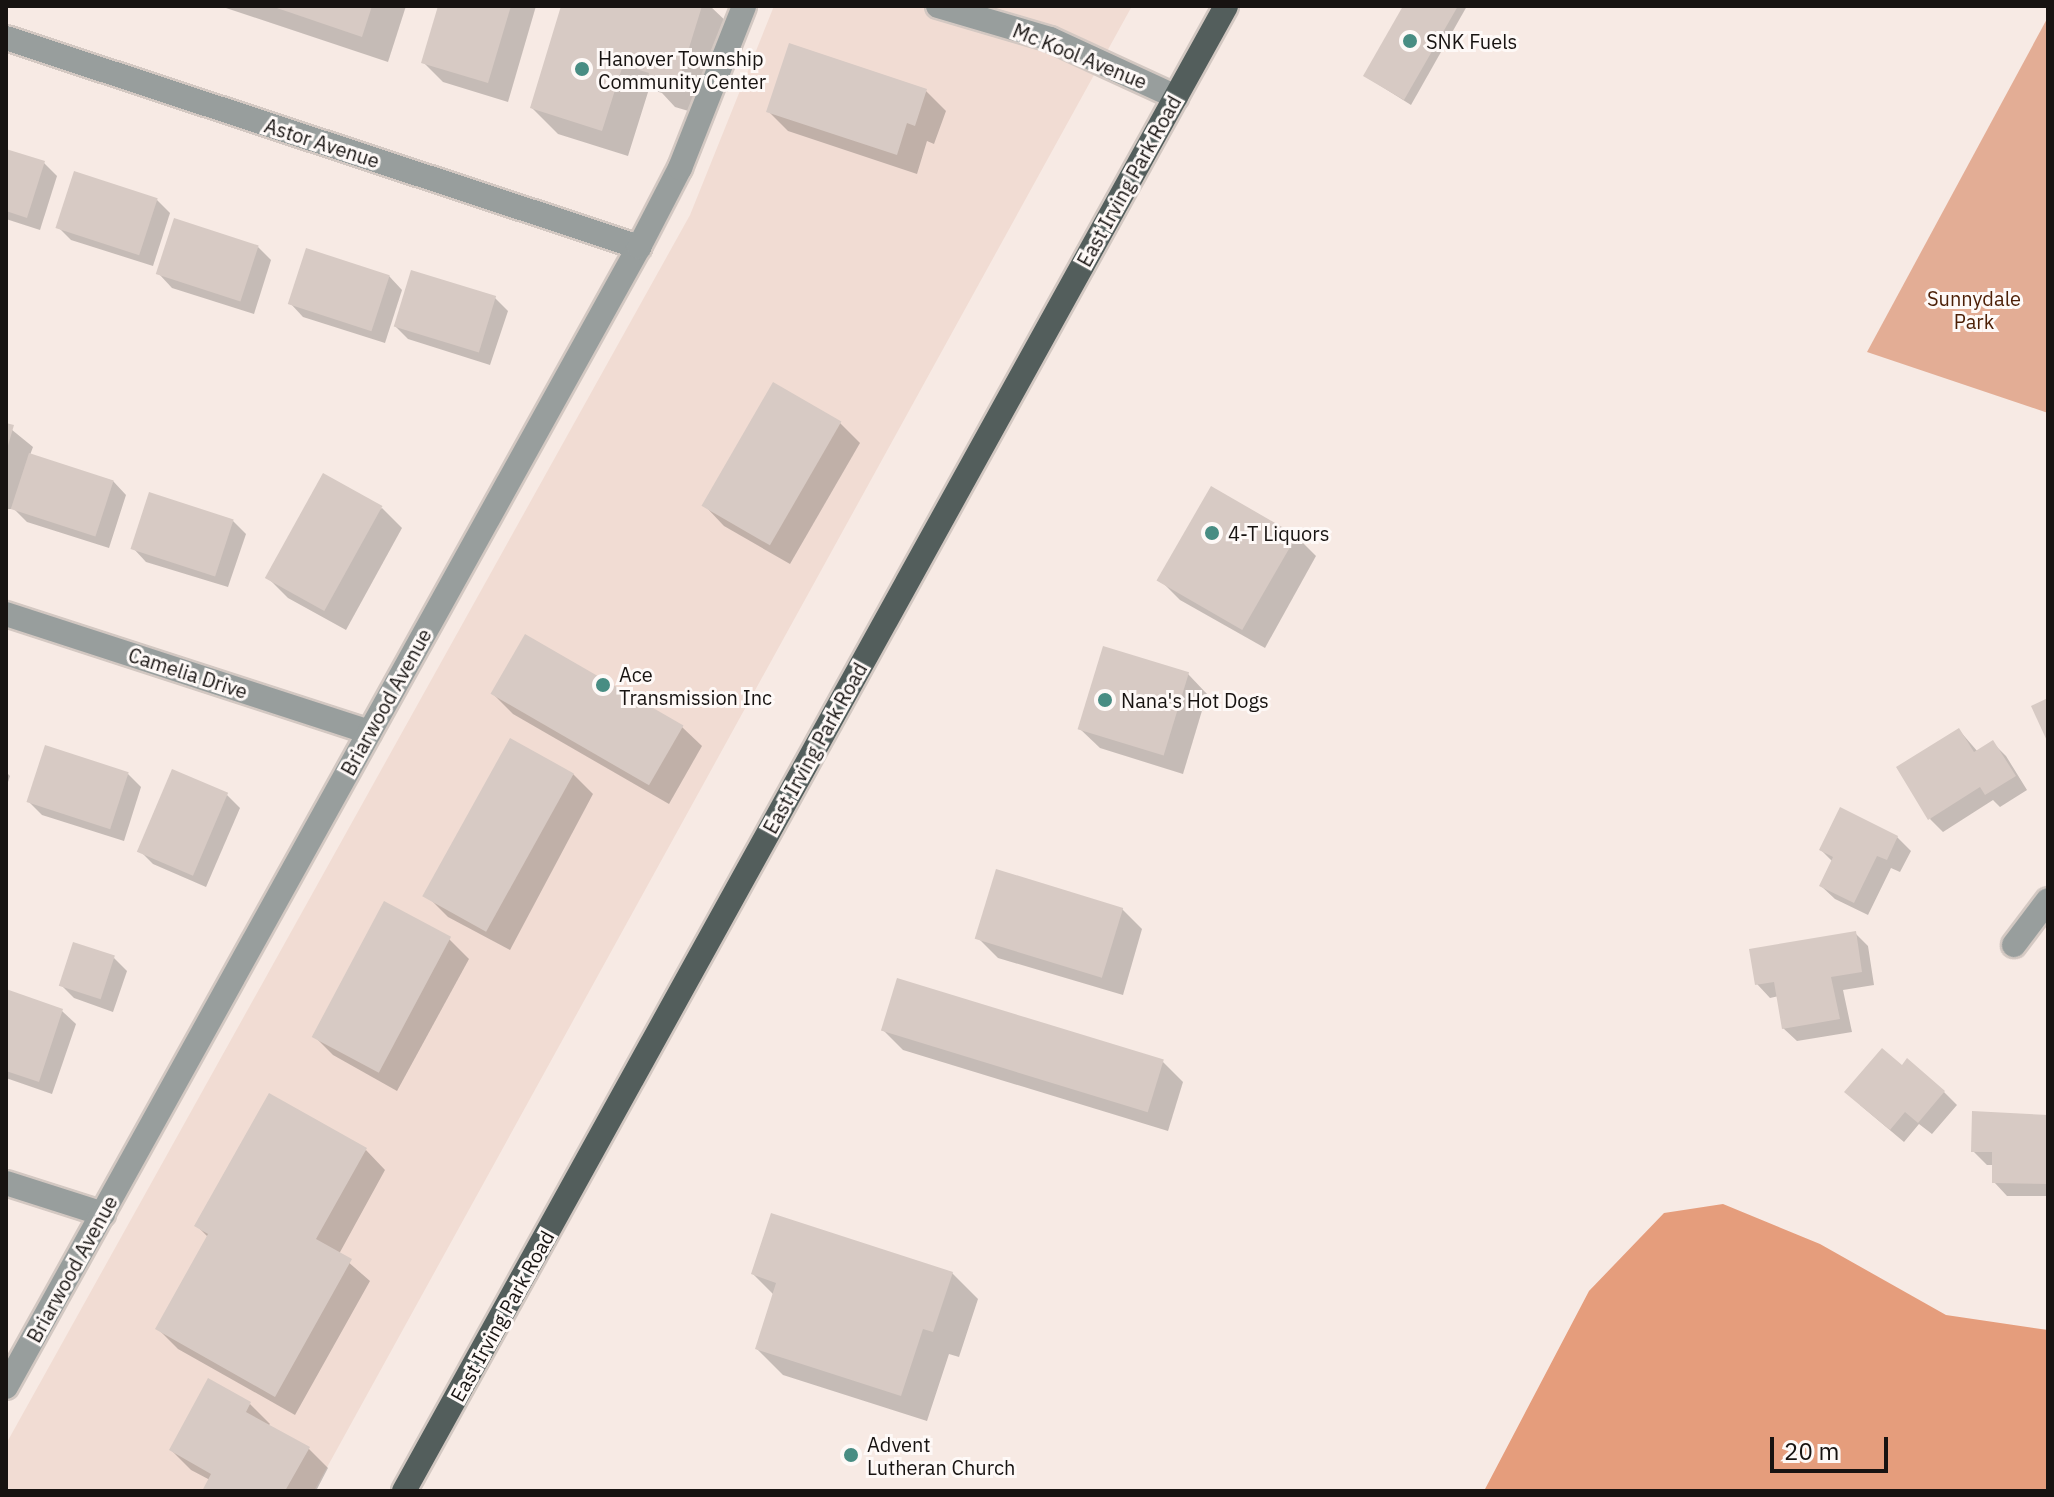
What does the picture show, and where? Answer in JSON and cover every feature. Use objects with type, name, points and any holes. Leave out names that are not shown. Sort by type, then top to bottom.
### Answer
[{"type":"main road","name":"East Irving Park Road","points":[[404,1491],[1226,6]]},
{"type":"street","name":"Briarwood Avenue","points":[[6,1387],[639,247],[680,168],[744,6]]},
{"type":"street","name":"Mc Kool Avenue","points":[[938,6],[1050,39],[1176,97]]},
{"type":"street","name":"Astor Avenue","points":[[6,38],[639,247]]},
{"type":"street","name":"Camelia Drive","points":[[6,614],[369,732]]},
{"type":"street","points":[[2014,945],[2048,900]]},
{"type":"street","points":[[6,1183],[103,1214]]},
{"type":"shaded area","points":[[774,6],[1132,6],[314,1491],[6,1491],[6,1444],[690,215]]},
{"type":"shaded area","points":[[1723,1204],[1820,1244],[1946,1315],[2048,1330],[2048,1491],[1484,1491],[1589,1291],[1664,1213]]},
{"type":"green space","name":"Sunnydale Park","points":[[2048,17],[2048,413],[1867,352]]},
{"type":"building","points":[[271,6],[372,6],[362,37]]},
{"type":"building","points":[[438,6],[511,6],[488,83],[421,63]]},
{"type":"building","name":"Hanover Township Community Center","points":[[561,6],[702,6],[676,90],[647,81],[649,73],[623,65],[602,131],[530,108]]},
{"type":"building","name":"SNK Fuels","points":[[1403,6],[1458,6],[1404,100],[1363,76]]},
{"type":"building","points":[[789,43],[927,89],[915,126],[907,123],[897,155],[766,112]]},
{"type":"building","points":[[6,149],[45,161],[27,218],[6,211]]},
{"type":"building","points":[[74,171],[158,198],[139,255],[55,228]]},
{"type":"building","points":[[174,218],[259,246],[240,302],[156,274]]},
{"type":"building","points":[[306,248],[390,275],[371,331],[288,304]]},
{"type":"building","points":[[411,270],[496,296],[479,352],[394,326]]},
{"type":"building","points":[[773,382],[841,422],[770,545],[702,506]]},
{"type":"building","points":[[6,423],[14,425],[7,449],[6,449]]},
{"type":"building","points":[[29,453],[114,481],[95,537],[11,509]]},
{"type":"building","points":[[323,473],[382,506],[324,611],[265,578]]},
{"type":"building","points":[[1211,486],[1297,536],[1242,630],[1156,580]]},
{"type":"building","points":[[149,492],[234,520],[215,577],[130,549]]},
{"type":"building","points":[[525,634],[683,726],[649,785],[490,694]]},
{"type":"building","points":[[1103,646],[1189,672],[1164,756],[1078,729]]},
{"type":"building","points":[[2048,698],[2048,743],[2031,706]]},
{"type":"building","points":[[1959,728],[1974,752],[1993,740],[2016,776],[1985,795],[1980,787],[1928,820],[1896,767]]},
{"type":"building","points":[[510,738],[574,773],[486,932],[422,896]]},
{"type":"building","points":[[45,745],[129,772],[110,829],[26,802]]},
{"type":"building","points":[[172,769],[228,793],[193,876],[137,852]]},
{"type":"building","points":[[1840,807],[1898,836],[1887,860],[1877,856],[1854,903],[1819,886],[1833,857],[1819,850]]},
{"type":"building","points":[[996,869],[1123,908],[1102,978],[975,939]]},
{"type":"building","points":[[384,901],[451,937],[379,1073],[312,1037]]},
{"type":"building","points":[[1856,931],[1862,972],[1831,977],[1840,1019],[1782,1029],[1774,982],[1755,985],[1749,949]]},
{"type":"building","points":[[73,942],[115,956],[101,999],[59,986]]},
{"type":"building","points":[[897,978],[1164,1060],[1148,1112],[881,1031]]},
{"type":"building","points":[[6,989],[63,1009],[39,1082],[6,1071]]},
{"type":"building","points":[[1882,1048],[1902,1065],[1907,1058],[1945,1091],[1918,1123],[1905,1112],[1890,1130],[1844,1092]]},
{"type":"building","points":[[269,1093],[367,1148],[316,1239],[352,1259],[275,1397],[155,1329],[208,1234],[194,1226]]},
{"type":"building","points":[[1972,1111],[2048,1115],[2048,1184],[1992,1183],[1992,1152],[1971,1152]]},
{"type":"building","points":[[771,1213],[953,1272],[933,1332],[923,1329],[901,1396],[755,1349],[776,1283],[751,1274]]},
{"type":"building","points":[[208,1378],[251,1402],[246,1412],[310,1447],[285,1491],[202,1491],[211,1474],[169,1450]]},
{"type":"place","name":"SNK Fuels","points":[[1410,41]]},
{"type":"place","name":"Hanover Township Community Center","points":[[582,69]]},
{"type":"place","name":"4-T Liquors","points":[[1212,533]]},
{"type":"place","name":"Ace Transmission Inc","points":[[603,685]]},
{"type":"place","name":"Nana's Hot Dogs","points":[[1105,700]]},
{"type":"place","name":"Advent Lutheran Church","points":[[851,1455]]}]
